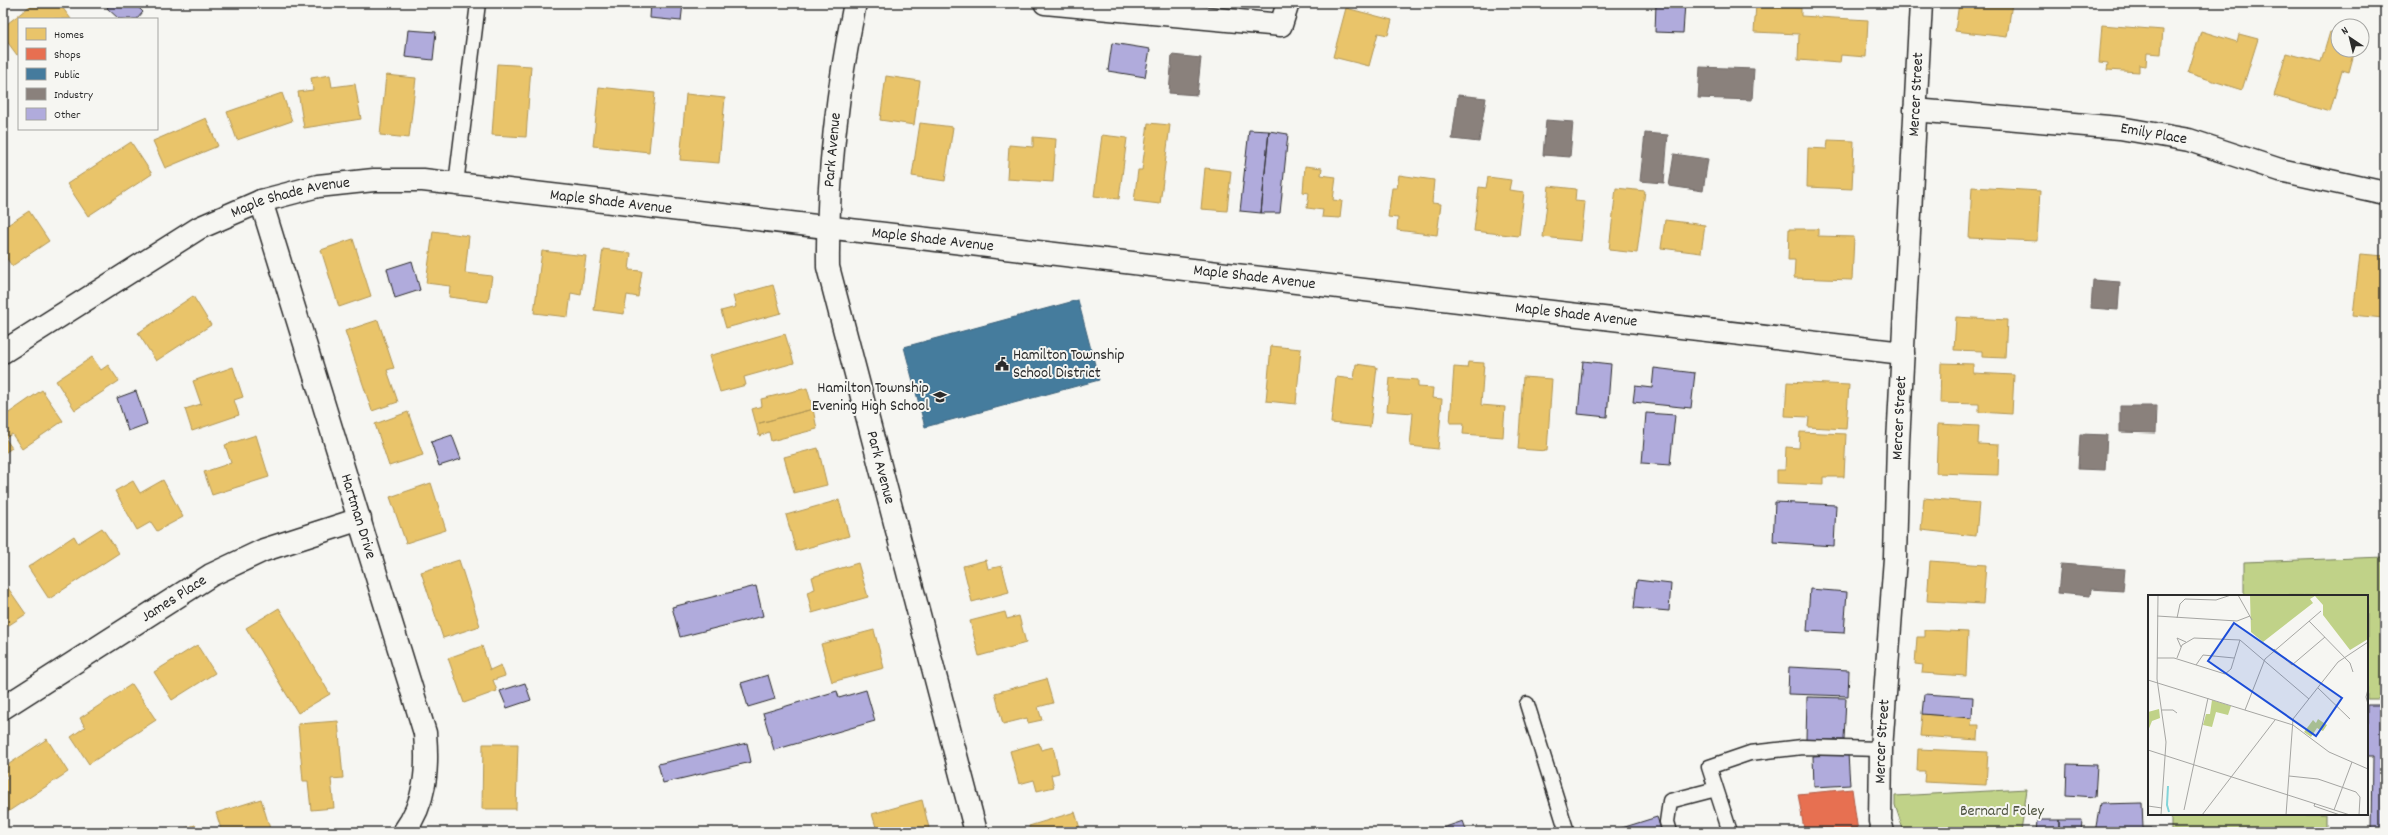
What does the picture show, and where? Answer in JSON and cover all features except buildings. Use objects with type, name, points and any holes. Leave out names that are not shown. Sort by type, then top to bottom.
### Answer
[{"type":"street","name":"Park Avenue","points":[[855,3],[842,64],[833,136],[827,227],[828,267],[976,832]]},
{"type":"street","points":[[1044,3],[1281,25],[1288,3]]},
{"type":"street","name":"Mercer Street","points":[[1883,832],[1880,821],[1880,749],[1895,558],[1903,352],[1921,3]]},
{"type":"street","name":"Emily Place","points":[[1915,110],[2120,128],[2189,140],[2280,170],[2385,193]]},
{"type":"street","name":"Maple Shade Avenue","points":[[3,352],[199,228],[261,201],[318,186],[374,180],[423,180],[1903,352]]},
{"type":"street","name":"Hartman Drive","points":[[261,201],[425,733],[427,765],[422,795],[404,832]]},
{"type":"street","name":"James Place","points":[[3,708],[211,575],[264,550],[360,519]]},
{"type":"lane","points":[[456,184],[478,3]]},
{"type":"lane","points":[[1527,704],[1567,832]]},
{"type":"lane","points":[[1730,832],[1709,767],[1750,753],[1802,747],[1880,749]]},
{"type":"lane","points":[[1670,832],[1667,822],[1670,801],[1716,789]]},
{"type":"green space","points":[[2385,557],[2385,699],[2368,699],[2368,595],[2244,595],[2244,562]]},
{"type":"green space","name":"Bernard Foley","points":[[2027,789],[2021,832],[1904,832],[1895,805],[1895,796]]},
{"type":"green space","points":[[2171,815],[2325,815],[2325,832],[2171,832]]},
{"type":"place","name":"Hamilton Township School District","points":[[1002,364]]},
{"type":"place","name":"Hamilton Township Evening High School","points":[[940,397]]}]
